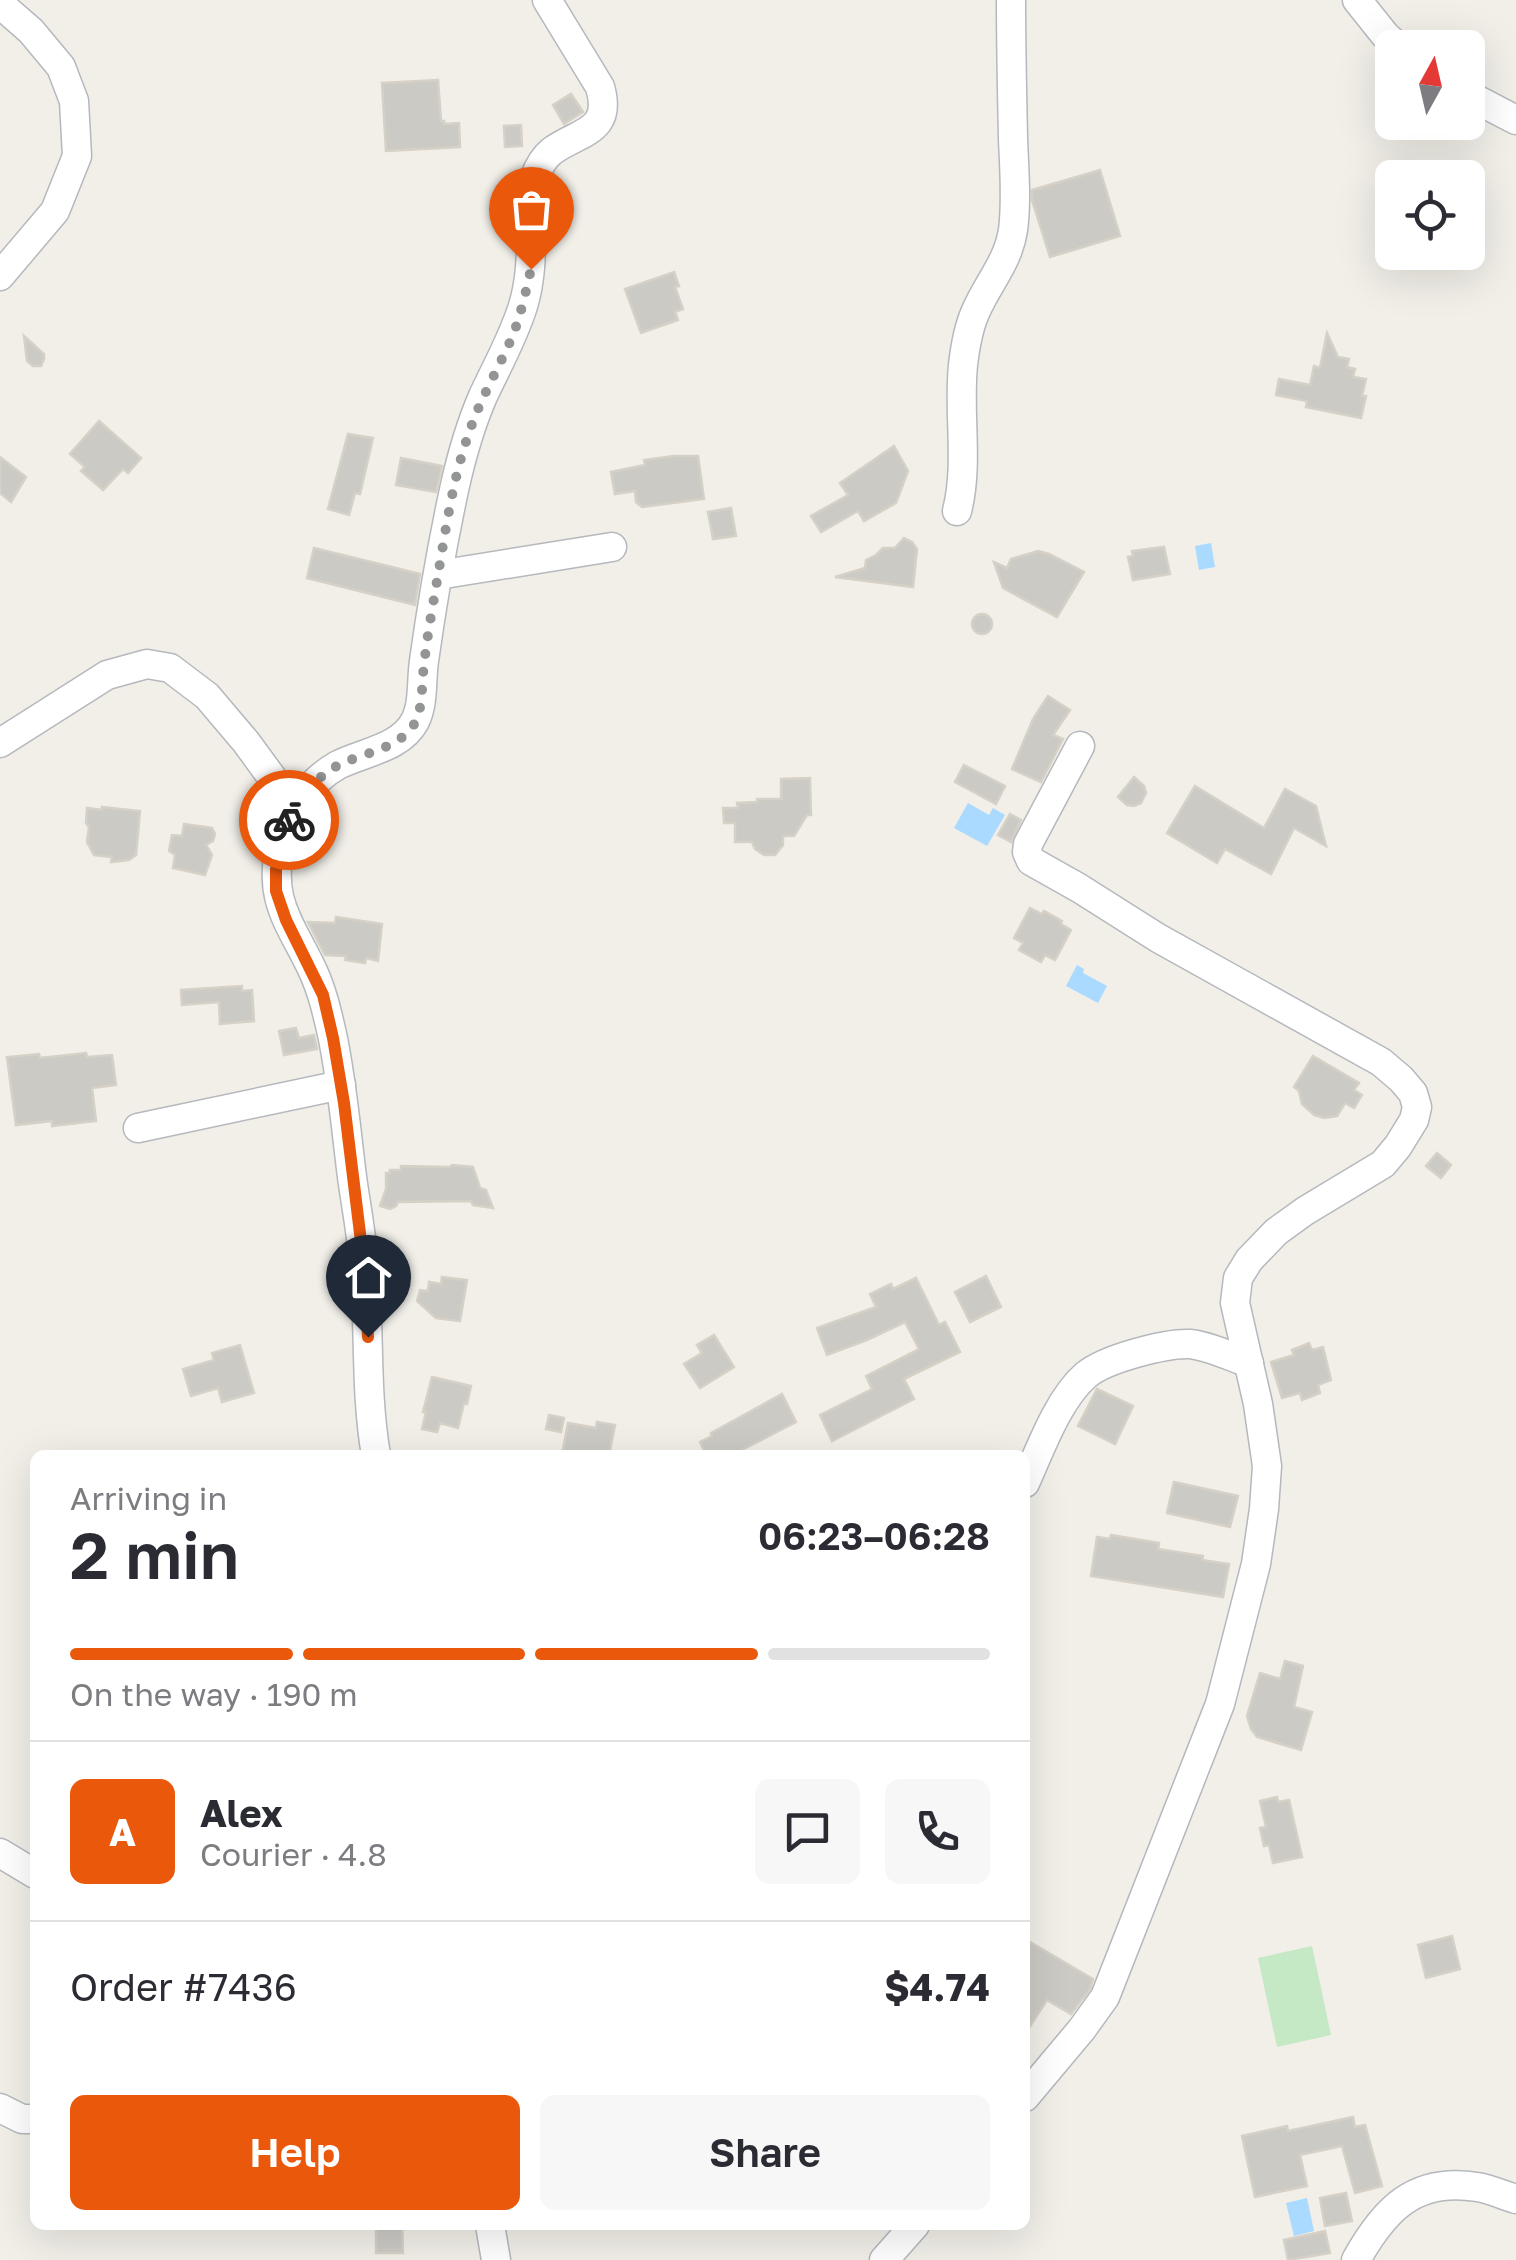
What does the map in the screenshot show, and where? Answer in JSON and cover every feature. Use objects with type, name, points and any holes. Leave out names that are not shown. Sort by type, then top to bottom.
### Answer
[{"type":"street","points":[[375,1450],[369,1415],[364,1266],[341,1085],[323,995],[286,920],[276,891],[276,870],[281,840],[295,808],[319,778],[393,743],[413,726],[420,711],[438,574],[468,436],[524,302],[531,269],[534,178],[550,152],[586,133],[602,116],[604,101],[600,87],[547,0]]},
{"type":"street","points":[[957,511],[962,454],[960,406],[968,336],[975,312],[1002,265],[1013,229],[1011,0]]},
{"type":"street","points":[[1357,0],[1382,30]]},
{"type":"street","points":[[0,4],[31,31],[61,67],[74,101],[78,156],[55,211],[0,276]]},
{"type":"street","points":[[1485,104],[1516,120]]},
{"type":"street","points":[[438,574],[612,547]]},
{"type":"street","points":[[0,743],[107,675],[147,664],[170,668],[207,696],[295,808]]},
{"type":"street","points":[[1030,2091],[1106,1997],[1220,1704],[1256,1564],[1267,1466],[1250,1363],[1235,1302],[1238,1278],[1276,1232],[1383,1164],[1414,1120],[1417,1107],[1402,1079],[1381,1062],[1031,862],[1026,852],[1028,844],[1080,746]]},
{"type":"street","points":[[138,1128],[341,1085]]},
{"type":"street","points":[[1030,1472],[1070,1393],[1088,1373],[1136,1352],[1191,1344],[1250,1363]]},
{"type":"street","points":[[0,1853],[30,1871]]},
{"type":"street","points":[[0,2108],[30,2119]]},
{"type":"street","points":[[1356,2260],[1389,2211],[1415,2194],[1453,2186],[1480,2188],[1516,2199]]},
{"type":"street","points":[[884,2260],[911,2230]]},
{"type":"green space","points":[[1312,1946],[1331,2035],[1277,2047],[1258,1958]]},
{"type":"water","points":[[1211,543],[1215,567],[1199,570],[1195,546]]},
{"type":"water","points":[[968,803],[989,815],[993,808],[1005,815],[987,846],[954,828]]},
{"type":"water","points":[[1077,965],[1084,969],[1083,973],[1107,986],[1098,1003],[1066,986]]},
{"type":"water","points":[[1307,2198],[1314,2231],[1294,2236],[1286,2203]]},
{"type":"building","points":[[438,80],[441,121],[459,123],[460,147],[386,151],[382,83]]},
{"type":"building","points":[[571,94],[583,112],[564,124],[553,105]]},
{"type":"building","points":[[521,125],[522,146],[505,147],[504,126]]},
{"type":"building","points":[[1100,170],[1120,236],[1050,257],[1032,190]]},
{"type":"building","points":[[674,272],[683,309],[675,312],[678,320],[641,333],[625,289]]},
{"type":"building","points":[[1327,333],[1338,357],[1349,359],[1347,367],[1355,369],[1353,377],[1366,379],[1361,418],[1306,407],[1307,401],[1276,395],[1279,379],[1310,385],[1314,366],[1320,368]]},
{"type":"building","points":[[24,336],[44,354],[41,366],[27,361]]},
{"type":"building","points":[[99,421],[141,458],[128,473],[123,469],[103,490],[81,471],[85,467],[70,454]]},
{"type":"building","points":[[348,434],[373,438],[360,494],[355,493],[349,515],[328,509]]},
{"type":"building","points":[[894,446],[908,471],[896,503],[864,521],[858,511],[821,532],[811,516],[848,495],[840,483]]},
{"type":"building","points":[[698,456],[704,499],[642,507],[636,502],[635,491],[615,494],[611,472],[645,465],[644,460]]},
{"type":"building","points":[[0,457],[26,477],[11,502],[0,493]]},
{"type":"building","points":[[401,458],[442,466],[436,492],[396,485]]},
{"type":"building","points":[[731,508],[736,536],[713,539],[708,512]]},
{"type":"building","points":[[904,538],[917,549],[913,587],[835,577],[865,568],[866,560],[883,548],[895,548]]},
{"type":"building","points":[[1164,547],[1170,574],[1133,580],[1128,557],[1133,556],[1132,551]]},
{"type":"building","points":[[314,548],[420,574],[415,605],[307,578]]},
{"type":"building","points":[[1038,551],[1084,572],[1057,617],[1003,588],[994,562],[1007,568],[1011,559]]},
{"type":"building","points":[[982,614],[992,624],[982,634],[972,624]]},
{"type":"building","points":[[1048,696],[1070,710],[1053,735],[1063,739],[1041,782],[1012,769],[1033,719]]},
{"type":"building","points":[[964,765],[1005,786],[996,804],[955,782]]},
{"type":"building","points":[[1134,777],[1146,793],[1141,803],[1134,806],[1118,797]]},
{"type":"building","points":[[810,778],[811,815],[807,815],[794,836],[783,836],[783,845],[775,855],[764,855],[752,842],[735,842],[735,823],[724,823],[723,808],[738,808],[737,803],[757,799],[781,799],[781,779]]},
{"type":"building","points":[[1195,786],[1264,828],[1285,789],[1316,806],[1326,846],[1294,828],[1271,874],[1225,849],[1217,863],[1167,833]]},
{"type":"building","points":[[87,808],[140,811],[136,855],[129,860],[111,862],[112,857],[94,855],[87,842]]},
{"type":"building","points":[[1010,814],[1021,820],[1011,842],[998,835]]},
{"type":"building","points":[[184,824],[212,828],[215,834],[206,845],[212,855],[205,875],[173,868],[175,855],[169,851],[172,835],[182,836]]},
{"type":"building","points":[[1030,908],[1042,914],[1044,911],[1071,930],[1055,960],[1045,955],[1041,962],[1019,950],[1023,943],[1014,938]]},
{"type":"building","points":[[336,917],[382,924],[378,961],[366,958],[365,963],[345,960],[346,956],[325,955],[308,922],[335,923]]},
{"type":"building","points":[[242,986],[242,991],[252,990],[254,1021],[220,1024],[219,1002],[182,1005],[181,990]]},
{"type":"building","points":[[296,1028],[299,1038],[314,1035],[317,1049],[284,1055],[279,1031]]},
{"type":"building","points":[[86,1053],[87,1057],[112,1055],[116,1085],[92,1088],[96,1121],[16,1125],[7,1057]]},
{"type":"building","points":[[1313,1056],[1359,1083],[1354,1090],[1362,1095],[1354,1108],[1345,1103],[1337,1116],[1324,1118],[1302,1104],[1294,1087]]},
{"type":"building","points":[[1437,1153],[1451,1165],[1441,1178],[1426,1166]]},
{"type":"building","points":[[401,1166],[473,1167],[493,1208],[473,1205],[471,1201],[398,1202],[390,1209],[380,1206],[386,1173],[390,1170],[401,1170]]},
{"type":"building","points":[[986,1276],[1001,1307],[970,1322],[955,1292]]},
{"type":"building","points":[[442,1277],[467,1280],[460,1321],[436,1318],[417,1301],[420,1290],[428,1291],[429,1282],[441,1284]]},
{"type":"building","points":[[916,1278],[939,1325],[945,1322],[960,1352],[904,1379],[914,1399],[832,1441],[820,1415],[872,1389],[866,1376],[919,1349],[905,1322],[827,1355],[817,1328],[876,1307],[870,1294]]},
{"type":"building","points":[[714,1335],[734,1367],[700,1388],[684,1364],[702,1353],[697,1345]]},
{"type":"building","points":[[1309,1343],[1312,1350],[1323,1347],[1331,1380],[1318,1385],[1320,1393],[1302,1400],[1300,1393],[1282,1398],[1271,1362],[1294,1355],[1292,1350]]},
{"type":"building","points":[[240,1345],[254,1393],[222,1402],[218,1388],[191,1396],[183,1369],[214,1360],[212,1353]]},
{"type":"building","points":[[432,1377],[471,1386],[458,1428],[440,1423],[437,1432],[422,1429]]},
{"type":"building","points":[[1097,1389],[1133,1406],[1115,1444],[1078,1426]]},
{"type":"building","points":[[782,1394],[796,1422],[742,1450],[704,1450],[700,1442]]},
{"type":"building","points":[[549,1415],[564,1418],[561,1432],[546,1429]]},
{"type":"building","points":[[597,1422],[615,1425],[610,1450],[563,1450],[568,1423],[596,1428]]},
{"type":"building","points":[[1174,1482],[1238,1496],[1230,1527],[1167,1513]]},
{"type":"building","points":[[1111,1535],[1159,1543],[1158,1549],[1229,1564],[1223,1597],[1091,1576],[1097,1537],[1110,1539]]},
{"type":"building","points":[[1285,1661],[1303,1666],[1294,1707],[1312,1712],[1301,1750],[1257,1737],[1247,1716],[1260,1673],[1280,1679]]},
{"type":"building","points":[[1277,1797],[1278,1802],[1289,1800],[1302,1857],[1273,1863],[1260,1828],[1266,1827],[1260,1801]]},
{"type":"building","points":[[1452,1936],[1460,1969],[1426,1978],[1418,1945]]},
{"type":"building","points":[[1030,1942],[1093,1979],[1071,2014],[1047,2000],[1030,2026]]},
{"type":"building","points":[[1353,2117],[1355,2127],[1365,2125],[1382,2186],[1355,2193],[1342,2146],[1300,2155],[1307,2186],[1255,2197],[1242,2136]]},
{"type":"building","points":[[1346,2193],[1352,2221],[1325,2226],[1320,2198]]},
{"type":"building","points":[[376,2230],[402,2230],[403,2253],[376,2253]]},
{"type":"building","points":[[1325,2231],[1330,2253],[1288,2260],[1284,2240]]},
{"type":"way so far","points":[[289,820],[319,778],[393,743],[413,726],[420,711],[438,574],[468,436],[513,335],[531,269]]},
{"type":"route","points":[[289,820],[281,840],[276,891],[323,995],[333,1038],[364,1266],[368,1337]]}]
